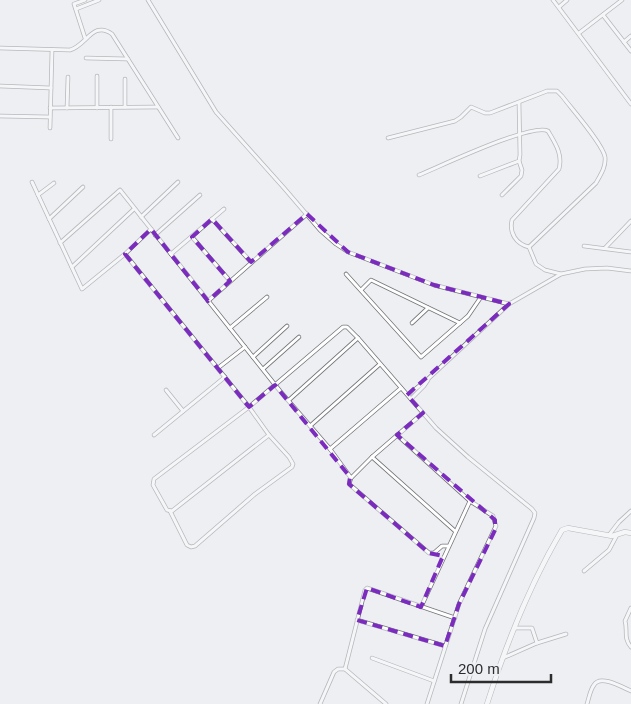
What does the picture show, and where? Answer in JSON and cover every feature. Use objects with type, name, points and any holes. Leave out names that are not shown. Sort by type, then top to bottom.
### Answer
[{"type":"street","points":[[85,0],[74,4],[86,39]]},
{"type":"street","points":[[76,9],[99,0]]},
{"type":"street","points":[[148,0],[216,112],[320,230],[336,244],[348,252],[434,285],[509,304]]},
{"type":"street","points":[[554,0],[579,33],[580,38],[631,104]]},
{"type":"street","points":[[559,7],[567,0]]},
{"type":"street","points":[[579,33],[622,0]]},
{"type":"street","points":[[603,15],[631,51]]},
{"type":"street","points":[[0,48],[66,51],[74,49],[98,30],[106,30],[112,34],[178,138]]},
{"type":"street","points":[[624,42],[631,36]]},
{"type":"street","points":[[50,128],[52,50]]},
{"type":"street","points":[[86,58],[128,59]]},
{"type":"street","points":[[97,76],[97,108]]},
{"type":"street","points":[[68,77],[68,108]]},
{"type":"street","points":[[125,79],[125,107]]},
{"type":"street","points":[[0,86],[51,88]]},
{"type":"street","points":[[388,138],[455,121],[462,117],[471,107],[485,113],[490,113],[547,91],[557,91],[602,150],[605,165],[596,183],[529,247]]},
{"type":"street","points":[[502,194],[521,176],[522,170],[518,161],[520,155],[519,103]]},
{"type":"street","points":[[111,107],[111,139]]},
{"type":"street","points":[[50,108],[158,107]]},
{"type":"street","points":[[0,116],[50,117]]},
{"type":"street","points":[[419,175],[505,139],[545,129],[559,151],[560,164],[556,174],[512,220],[511,226],[512,233],[522,245],[529,247]]},
{"type":"street","points":[[480,176],[518,161]]},
{"type":"street","points":[[32,182],[82,289],[125,254],[151,229]]},
{"type":"street","points":[[141,217],[178,182]]},
{"type":"street","points":[[38,195],[54,183]]},
{"type":"street","points":[[49,219],[83,187]]},
{"type":"street","points":[[60,243],[120,190],[253,357],[330,449],[351,478]]},
{"type":"street","points":[[155,235],[200,195]]},
{"type":"street","points":[[72,267],[134,209]]},
{"type":"street","points":[[170,254],[224,209]]},
{"type":"street","points":[[208,300],[307,214]]},
{"type":"street","points":[[212,219],[251,262]]},
{"type":"street","points":[[605,249],[631,220]]},
{"type":"street","points":[[192,237],[230,281]]},
{"type":"street","points":[[584,246],[631,252]]},
{"type":"street","points":[[529,247],[536,264],[545,270],[561,274]]},
{"type":"street","points":[[125,254],[218,368],[249,407],[269,435],[289,457],[293,464],[292,467],[255,494],[194,546],[187,546],[170,511],[167,510],[153,485],[154,479],[249,407],[340,329],[347,327],[436,428],[468,457],[532,508],[535,513],[511,573],[485,629],[461,704]]},
{"type":"street","points":[[408,395],[428,379],[509,304],[561,274],[585,269],[607,268],[631,271]]},
{"type":"street","points":[[346,274],[421,357],[468,316],[481,298]]},
{"type":"street","points":[[361,290],[371,280],[460,323]]},
{"type":"street","points":[[230,328],[268,297]]},
{"type":"street","points":[[412,323],[428,308]]},
{"type":"street","points":[[253,357],[287,326]]},
{"type":"street","points":[[263,368],[299,337]]},
{"type":"street","points":[[289,400],[358,338]]},
{"type":"street","points":[[218,368],[245,347]]},
{"type":"street","points":[[310,426],[380,364]]},
{"type":"street","points":[[154,435],[225,377]]},
{"type":"street","points":[[411,398],[424,386],[428,379]]},
{"type":"street","points":[[330,449],[401,388]]},
{"type":"street","points":[[166,390],[183,411]]},
{"type":"street","points":[[423,413],[372,456],[348,482],[429,553],[434,553],[440,546],[448,546]]},
{"type":"street","points":[[170,511],[269,435]]},
{"type":"street","points":[[397,436],[470,501],[493,516],[496,526],[459,604],[427,704]]},
{"type":"street","points":[[372,456],[455,531]]},
{"type":"street","points":[[421,606],[470,501]]},
{"type":"street","points":[[609,535],[616,525],[631,511]]},
{"type":"street","points":[[487,704],[502,659],[528,596],[562,530],[568,528],[609,535],[631,533]]},
{"type":"street","points":[[584,571],[609,550],[617,535]]},
{"type":"street","points":[[345,670],[367,588],[455,618]]},
{"type":"street","points":[[631,608],[625,621],[627,628],[625,632],[626,640],[631,647]]},
{"type":"street","points":[[357,620],[445,646]]},
{"type":"street","points":[[515,628],[532,628],[537,643]]},
{"type":"street","points":[[502,659],[537,643],[566,634]]},
{"type":"street","points":[[372,658],[434,681]]},
{"type":"street","points":[[320,704],[334,672],[338,670],[345,670],[386,704]]},
{"type":"street","points":[[587,704],[594,683],[598,680],[606,681],[631,691]]},
{"type":"highlighted area","points":[[307,214],[348,252],[434,285],[509,304],[407,395],[423,413],[397,435],[495,520],[495,530],[459,604],[445,646],[357,620],[367,588],[421,607],[443,556],[429,553],[349,484],[350,477],[275,385],[249,407],[125,254],[151,229],[208,301],[230,281],[192,237],[212,219],[251,262]]}]
